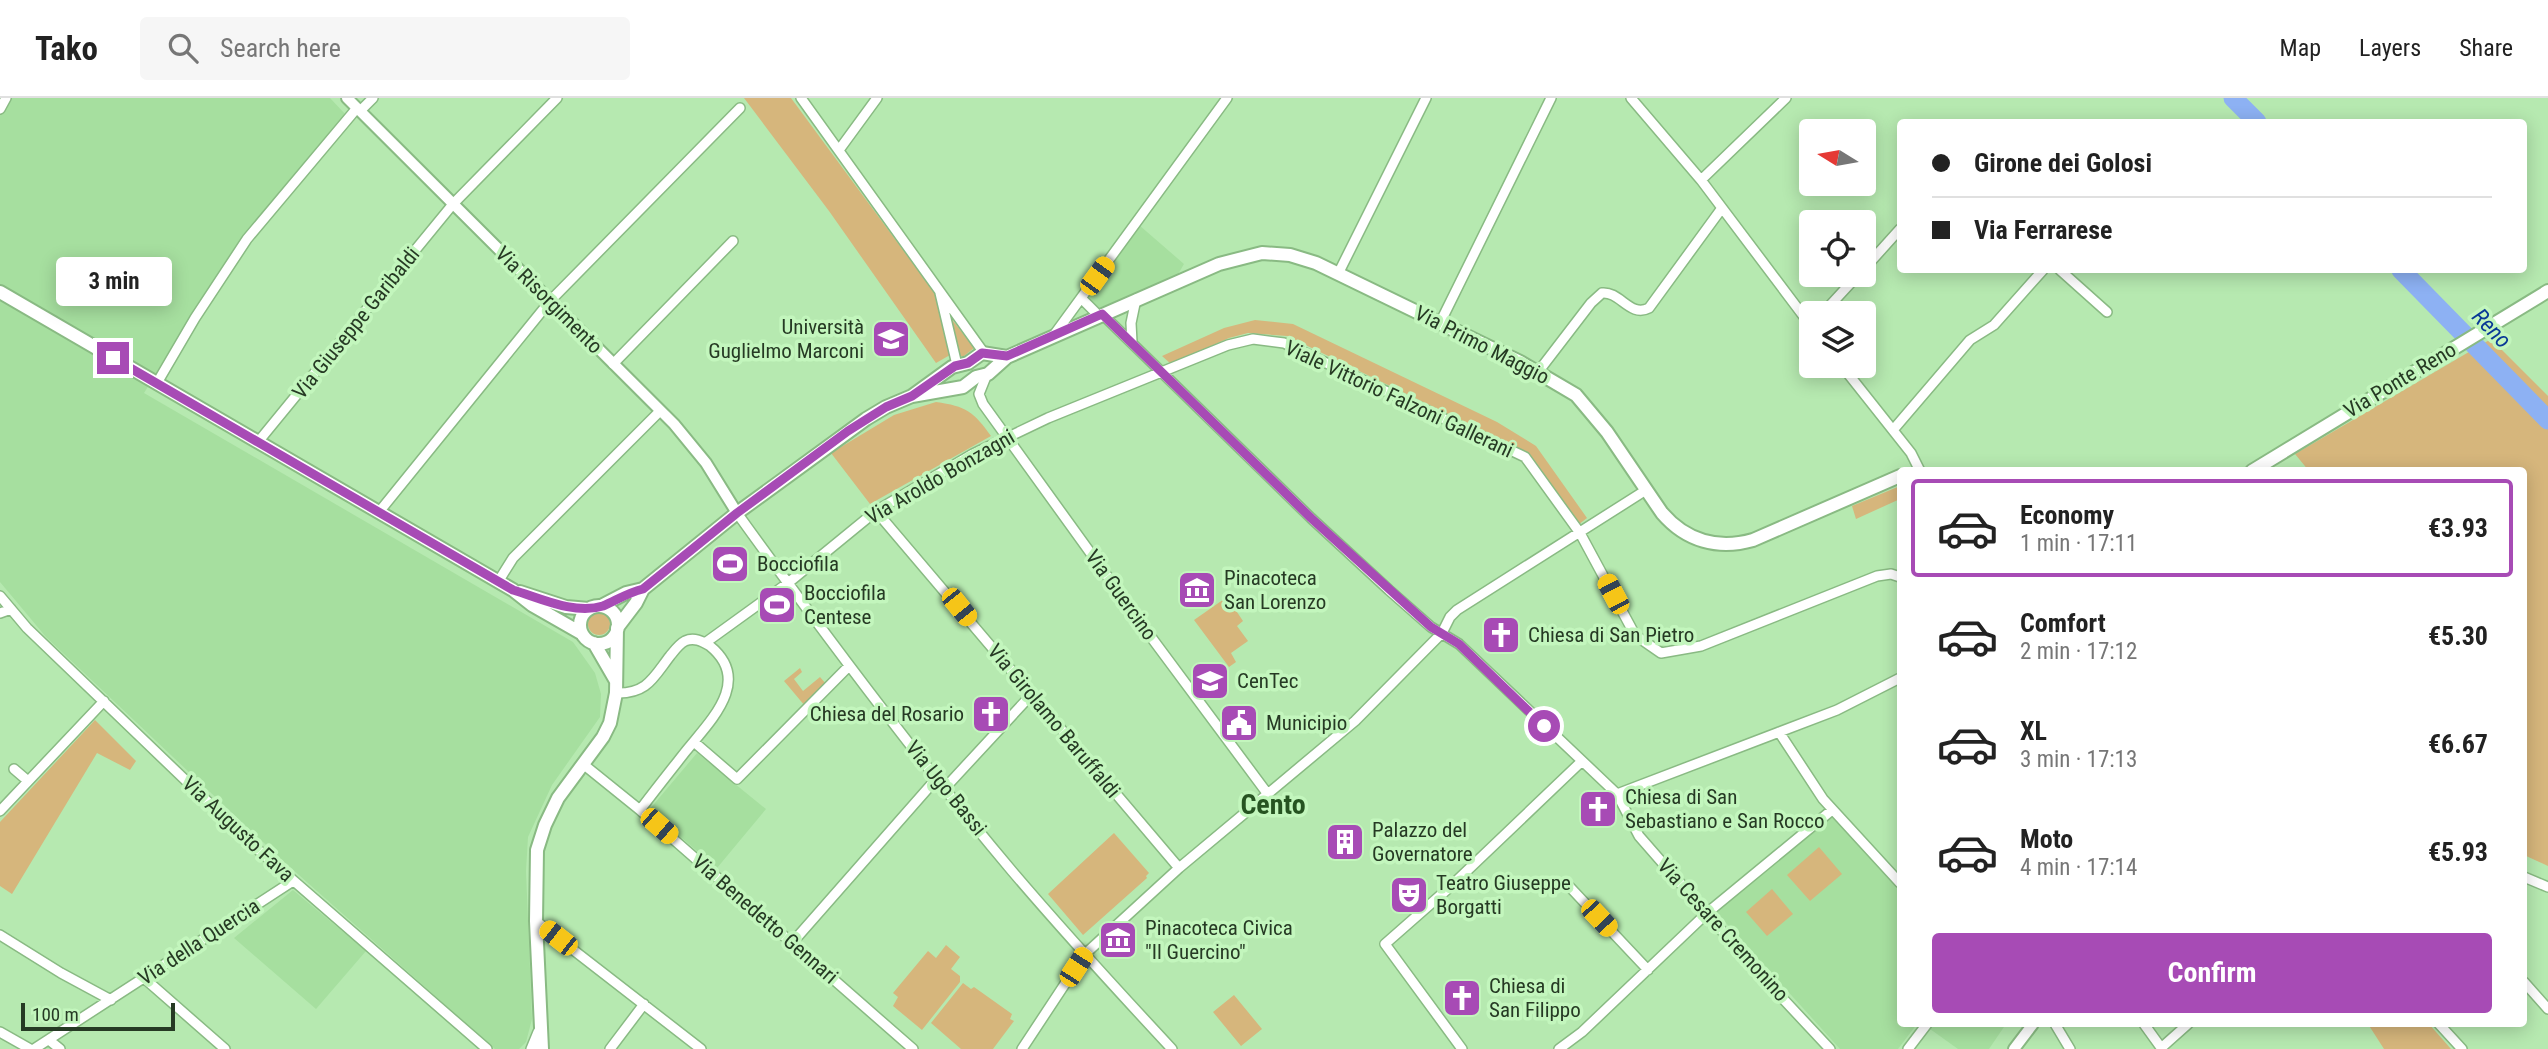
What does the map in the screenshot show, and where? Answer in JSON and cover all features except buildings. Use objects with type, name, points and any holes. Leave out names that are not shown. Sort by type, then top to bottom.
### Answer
[{"type":"main road","name":"Via Primo Maggio","points":[[989,362],[1219,264],[1262,253],[1298,257],[1538,372],[1583,401],[1669,521],[1683,533],[1698,540],[1730,545],[1773,533],[1897,477]]},
{"type":"main road","name":"Via Ponte Reno","points":[[2259,467],[2548,290]]},
{"type":"main road","points":[[0,292],[513,590],[532,605],[581,633],[594,643],[616,687]]},
{"type":"main road","points":[[594,643],[609,641],[643,589],[737,513],[866,419],[912,396],[933,379],[953,368],[968,363],[989,362]]},
{"type":"main road","points":[[912,396],[959,387],[976,377],[989,362]]},
{"type":"main road","points":[[953,368],[948,379],[959,387]]},
{"type":"main road","points":[[581,633],[582,617],[626,593],[643,589]]},
{"type":"main road","points":[[513,590],[566,607],[595,608],[612,612],[617,628],[616,687],[610,723],[558,798],[542,833],[536,865],[542,1049]]},
{"type":"street","points":[[0,109],[6,98]]},
{"type":"street","name":"Via Risorgimento","points":[[347,98],[660,411],[699,454],[737,513]]},
{"type":"street","points":[[157,383],[195,318],[247,239],[358,110],[373,98]]},
{"type":"street","name":"Via Giuseppe Garibaldi","points":[[258,442],[453,204],[557,98]]},
{"type":"street","points":[[802,98],[989,362],[979,394],[959,387]]},
{"type":"street","points":[[839,150],[877,98]]},
{"type":"street","points":[[1054,335],[1227,98]]},
{"type":"street","points":[[1338,274],[1426,98]]},
{"type":"street","points":[[1440,323],[1551,98]]},
{"type":"street","points":[[1631,98],[1701,180],[1799,310]]},
{"type":"street","points":[[1701,180],[1786,98]]},
{"type":"street","points":[[379,512],[550,301],[740,108]]},
{"type":"street","points":[[1538,372],[1591,303],[1602,293],[1612,294],[1636,310],[1649,308],[1722,208]]},
{"type":"street","points":[[1876,256],[1897,232]]},
{"type":"street","points":[[613,364],[733,241]]},
{"type":"street","points":[[1893,430],[1970,340],[1994,324],[2040,273]]},
{"type":"street","points":[[2063,273],[2107,312]]},
{"type":"street","points":[[1834,301],[1847,287]]},
{"type":"street","points":[[938,288],[953,368]]},
{"type":"street","name":"Via Cesare Cremonino","points":[[1081,298],[1132,342],[1311,518],[1399,600],[1459,644],[1617,794],[1639,836],[1833,1049]]},
{"type":"street","points":[[1132,342],[1131,323],[1136,299]]},
{"type":"street","name":"Viale Vittorio Falzoni Gallerani","points":[[1162,372],[1252,338],[1284,343],[1525,457],[1580,533],[1635,635],[1661,653],[1701,646],[1877,576],[1888,574],[1897,576]]},
{"type":"street","name":"Via Aroldo Bonzagni","points":[[705,643],[788,583],[876,510],[1007,436],[1162,372]]},
{"type":"street","points":[[1852,378],[1919,467]]},
{"type":"street","name":"Via Guercino","points":[[979,394],[983,404],[1154,641],[1267,793]]},
{"type":"street","points":[[498,582],[513,558],[660,411]]},
{"type":"street","points":[[1023,1049],[1084,955],[1179,867],[1355,722],[1442,633],[1457,610],[1646,490]]},
{"type":"street","name":"Via Girolamo Baruffaldi","points":[[876,510],[1179,867]]},
{"type":"street","name":"Via Ugo Bassi","points":[[737,513],[849,666],[945,788],[1084,955],[1172,1049]]},
{"type":"street","name":"Via Augusto Fava","points":[[0,596],[104,701],[293,881],[487,1049]]},
{"type":"street","points":[[0,613],[10,609]]},
{"type":"street","points":[[616,687],[632,693],[643,688],[678,646],[687,640],[696,639],[705,643],[723,662],[728,684],[719,711],[640,810]]},
{"type":"street","points":[[694,742],[737,779],[849,666]]},
{"type":"street","points":[[1617,794],[1837,710],[1897,680]]},
{"type":"street","points":[[945,788],[1031,695]]},
{"type":"street","points":[[0,811],[104,701]]},
{"type":"street","points":[[1779,732],[1832,810],[1897,880]]},
{"type":"street","points":[[1462,1049],[1385,944],[1451,886],[1582,761]]},
{"type":"street","name":"Via Benedetto Gennari","points":[[583,764],[640,810],[913,1049]]},
{"type":"street","points":[[14,769],[28,781]]},
{"type":"street","points":[[792,943],[937,778]]},
{"type":"street","points":[[1559,1049],[1582,1032],[1707,913],[1832,810]]},
{"type":"street","points":[[2527,878],[2548,887]]},
{"type":"street","name":"Via della Quercia","points":[[32,1049],[293,881]]},
{"type":"street","points":[[1567,884],[1648,971]]},
{"type":"street","points":[[536,921],[701,1049]]},
{"type":"street","points":[[0,935],[111,1000]]},
{"type":"street","points":[[144,978],[225,1049]]},
{"type":"street","points":[[2527,985],[2548,1009]]},
{"type":"street","points":[[610,1049],[644,1004]]},
{"type":"street","points":[[1810,1017],[1808,1020],[1833,1049]]},
{"type":"street","points":[[531,1049],[541,1023]]},
{"type":"street","points":[[1908,1049],[1925,1027]]},
{"type":"street","points":[[2014,1049],[2031,1027]]},
{"type":"street","points":[[2057,1027],[2070,1049]]},
{"type":"street","points":[[2146,1027],[2162,1048],[2185,1027]]},
{"type":"street","points":[[2443,1027],[2462,1049]]},
{"type":"street","points":[[0,1032],[32,1049]]},
{"type":"street","points":[[49,1040],[60,1049]]},
{"type":"shaded area","points":[[0,98],[330,98],[346,115],[236,246],[144,393],[573,642],[595,673],[601,694],[600,717],[552,785],[528,837],[526,871],[532,1019],[526,1042],[519,1049],[495,1049],[282,860],[46,637],[0,582]]},
{"type":"shaded area","points":[[744,98],[791,98],[937,296],[950,355],[936,363],[829,211]]},
{"type":"shaded area","points":[[1139,225],[1184,264],[1177,276],[1099,308],[1085,296]]},
{"type":"shaded area","points":[[947,313],[974,348],[964,356],[959,356]]},
{"type":"shaded area","points":[[1255,320],[1293,324],[1497,422],[1536,446],[1587,518],[1578,525],[1529,458],[1491,435],[1287,336],[1248,333],[1229,338],[1171,364],[1162,356],[1224,328]]},
{"type":"shaded area","points":[[2491,339],[2548,396],[2548,866],[2527,856],[2527,467],[2306,467],[2295,454]]},
{"type":"shaded area","points":[[936,402],[962,408],[979,421],[991,436],[870,504],[831,453],[894,415]]},
{"type":"shaded area","points":[[1897,487],[1897,500],[1856,519],[1852,506]]},
{"type":"shaded area","points":[[1227,597],[1243,621],[1237,626],[1248,641],[1231,653],[1236,662],[1229,667],[1194,620]]},
{"type":"shaded area","points":[[599,613],[607,616],[610,624],[607,632],[599,635],[591,632],[588,624],[591,616]]},
{"type":"shaded area","points":[[800,668],[802,672],[794,679],[803,691],[820,677],[827,685],[805,706],[784,681]]},
{"type":"shaded area","points":[[95,720],[136,761],[130,770],[97,753],[12,894],[0,886],[0,822]]},
{"type":"shaded area","points":[[697,753],[766,809],[717,868],[649,810]]},
{"type":"shaded area","points":[[1830,813],[1897,888],[1897,1027],[1915,1027],[1898,1049],[1840,1049],[1716,912]]},
{"type":"shaded area","points":[[1114,833],[1149,873],[1147,878],[1083,935],[1048,894]]},
{"type":"shaded area","points":[[1819,847],[1842,874],[1810,901],[1787,875]]},
{"type":"shaded area","points":[[1772,889],[1793,914],[1767,936],[1746,912]]},
{"type":"shaded area","points":[[293,890],[366,951],[316,1009],[234,938]]},
{"type":"shaded area","points":[[946,945],[960,957],[951,969],[960,976],[960,982],[922,1030],[893,1006],[898,997],[893,993],[928,951],[936,958]]},
{"type":"shaded area","points":[[963,983],[971,989],[974,987],[1012,1014],[1010,1019],[1014,1021],[993,1049],[961,1049],[931,1023]]},
{"type":"shaded area","points":[[1234,995],[1262,1029],[1241,1046],[1213,1012]]},
{"type":"shaded area","points":[[1927,1027],[2004,1027],[1989,1049],[1958,1049]]},
{"type":"shaded area","points":[[2370,1027],[2432,1027],[2451,1049],[2384,1049]]},
{"type":"waterway","name":"Reno","points":[[2233,98],[2254,119]]},
{"type":"waterway","name":"Reno","points":[[2404,273],[2548,420]]},
{"type":"place","name":"Università Guglielmo Marconi","points":[[891,339]]},
{"type":"place","name":"Bocciofila","points":[[730,564]]},
{"type":"place","name":"Pinacoteca San Lorenzo","points":[[1197,590]]},
{"type":"place","name":"Bocciofila Centese","points":[[777,605]]},
{"type":"place","name":"Chiesa di San Pietro","points":[[1501,635]]},
{"type":"place","name":"CenTec","points":[[1210,681]]},
{"type":"place","name":"Chiesa del Rosario","points":[[991,714]]},
{"type":"place","name":"Municipio","points":[[1239,723]]},
{"type":"place","name":"Chiesa di San Sebastiano e San Rocco","points":[[1598,809]]},
{"type":"place","name":"Palazzo del Governatore","points":[[1345,842]]},
{"type":"place","name":"Teatro Giuseppe Borgatti","points":[[1409,895]]},
{"type":"place","name":"Pinacoteca Civica \"Il Guercino\"","points":[[1118,940]]},
{"type":"place","name":"Chiesa di San Filippo","points":[[1462,998]]},
{"type":"district","name":"Cento","points":[[1273,804]]},
{"type":"route","points":[[113,358],[513,590],[566,607],[589,609],[626,593],[643,589],[772,486],[848,431],[886,407],[912,396],[955,366],[968,363],[982,353],[1007,356],[1102,314],[1311,518],[1431,627],[1459,644],[1544,726]]}]
